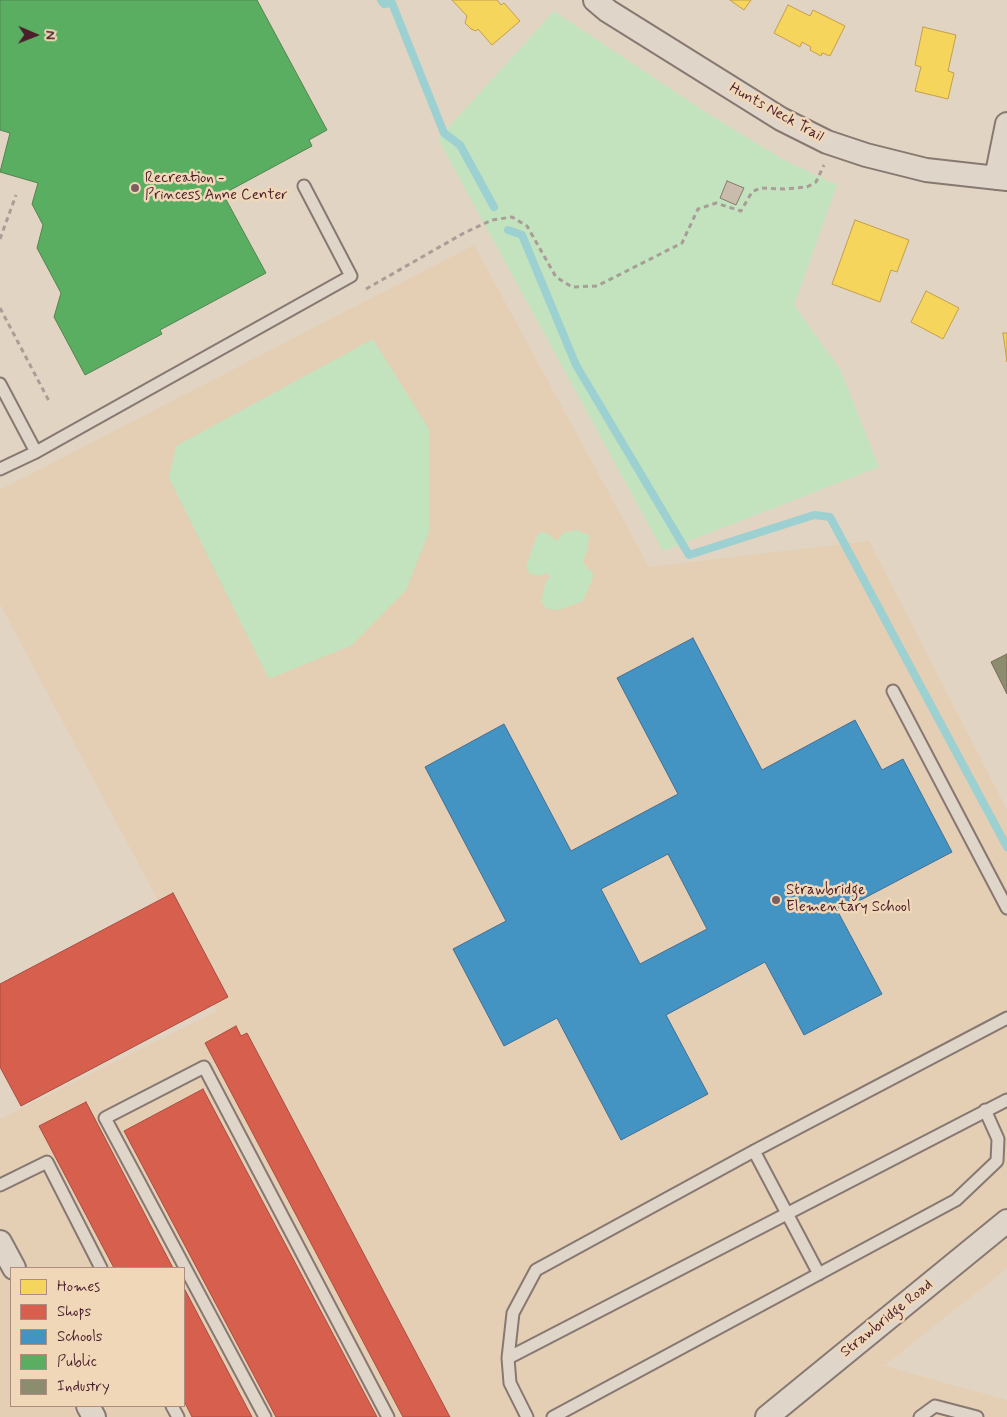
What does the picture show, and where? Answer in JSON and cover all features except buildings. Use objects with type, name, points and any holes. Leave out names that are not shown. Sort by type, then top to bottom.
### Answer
[{"type":"street","name":"Hunts Neck Trail","points":[[595,0],[608,11],[781,119],[835,145],[926,170],[1002,178]]},
{"type":"street","points":[[1002,178],[1007,124]]},
{"type":"street","name":"Strawbridge Road","points":[[767,1417],[1007,1221]]},
{"type":"street","points":[[0,1242],[13,1267]]},
{"type":"lane","points":[[0,469],[36,452],[351,276],[304,186]]},
{"type":"lane","points":[[0,384],[36,452]]},
{"type":"lane","points":[[893,691],[1007,908]]},
{"type":"lane","points":[[527,1417],[510,1383],[508,1358],[513,1313],[536,1270],[754,1151],[1007,1018]]},
{"type":"lane","points":[[185,1267],[105,1118],[204,1067],[388,1417]]},
{"type":"lane","points":[[508,1358],[1007,1100]]},
{"type":"lane","points":[[553,1417],[956,1200],[997,1161],[998,1139],[985,1110]]},
{"type":"lane","points":[[754,1151],[819,1274]]},
{"type":"lane","points":[[0,1186],[47,1162],[100,1267]]},
{"type":"lane","points":[[185,1268],[265,1417]]},
{"type":"lane","points":[[920,1417],[935,1406],[977,1417]]},
{"type":"path","points":[[351,276],[359,292],[471,230],[492,220],[512,218],[527,226],[556,277],[572,287],[597,286],[682,243],[698,209],[716,202],[741,210],[752,192],[760,188],[784,189],[807,187],[816,182],[835,145]]},
{"type":"path","points":[[0,239],[16,195]]},
{"type":"path","points":[[0,308],[49,402]]},
{"type":"shaded area","points":[[474,245],[649,567],[869,541],[1007,810],[1007,1268],[884,1366],[1007,1400],[1007,1417],[0,1417],[0,1119],[217,1011],[0,604],[0,490]]},
{"type":"green space","points":[[554,11],[704,111],[784,160],[837,185],[794,305],[840,369],[879,467],[663,551],[438,139]]},
{"type":"green space","points":[[373,339],[429,429],[429,532],[406,590],[352,645],[269,679],[169,478],[176,446]]},
{"type":"green space","points":[[576,530],[589,535],[588,548],[583,562],[594,575],[583,601],[559,610],[547,609],[541,601],[546,581],[550,578],[547,573],[539,576],[529,573],[526,567],[537,535],[542,532],[557,541],[563,533]]},
{"type":"waterway","points":[[381,0],[384,4],[392,3],[444,133],[460,145],[494,207]]},
{"type":"waterway","points":[[508,230],[522,235],[576,365],[689,555],[814,515],[830,517],[1007,847]]},
{"type":"place","name":"Recreation - Princess Anne Center","points":[[135,188]]},
{"type":"place","name":"Strawbridge Elementary School","points":[[776,900]]}]
